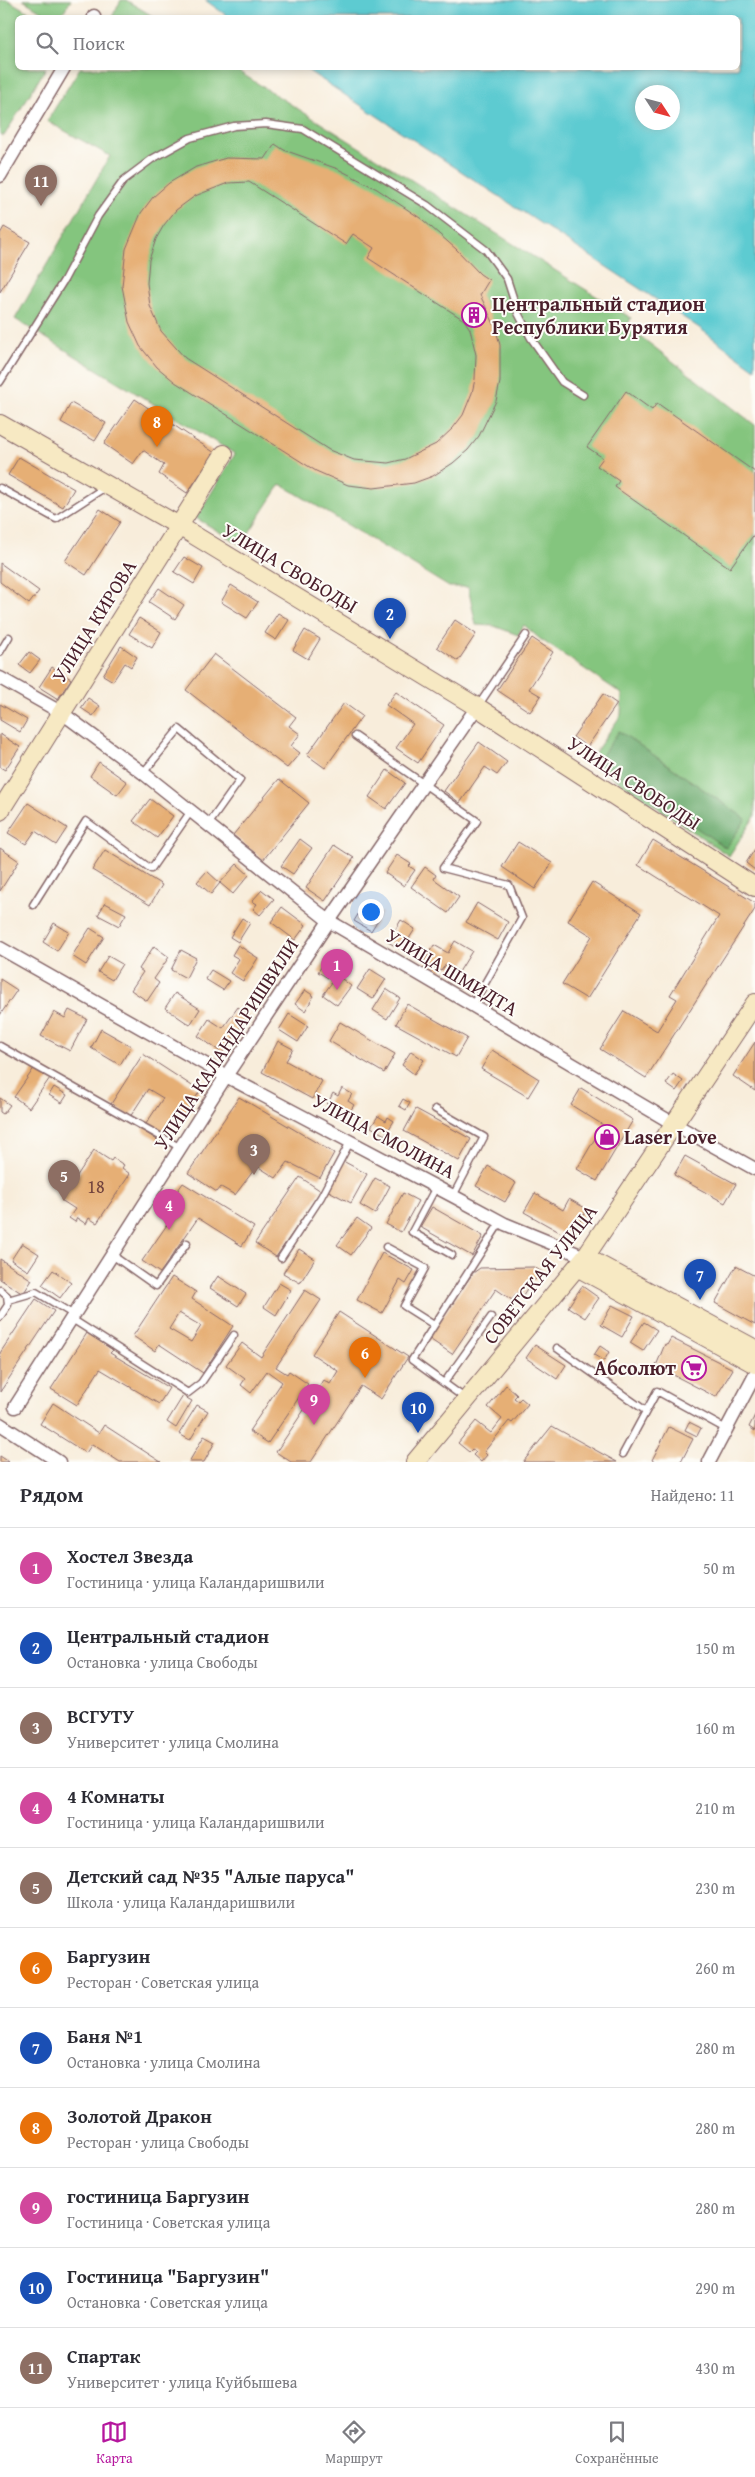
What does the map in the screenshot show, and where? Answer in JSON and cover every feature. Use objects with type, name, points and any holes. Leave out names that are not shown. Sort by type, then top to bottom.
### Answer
[{"type":"main road","name":"УЛИЦА СВОБОДЫ","points":[[0,424],[179,526],[477,707],[755,887]]},
{"type":"main road","name":"УЛИЦА КИРОВА","points":[[0,811],[224,454]]},
{"type":"main road","name":"СОВЕТСКАЯ УЛИЦА","points":[[414,1462],[581,1262],[755,1003]]},
{"type":"main road","name":"УЛИЦА СМОЛИНА","points":[[581,1262],[755,1349]]},
{"type":"main road","points":[[581,1262],[755,1364]]},
{"type":"street","points":[[0,176],[63,70]]},
{"type":"street","name":"УЛИЦА ШМИДТА","points":[[0,678],[62,713],[143,773],[329,921],[674,1124],[755,1169]]},
{"type":"street","name":"УЛИЦА КАЛАНДАРИШВИЛИ","points":[[15,1407],[226,1076],[329,921],[477,707]]},
{"type":"street","name":"УЛИЦА СМОЛИНА","points":[[0,948],[226,1076],[501,1222],[581,1262]]},
{"type":"street","points":[[709,1462],[755,1375]]},
{"type":"street","points":[[0,1424],[59,1462]]},
{"type":"lane","points":[[0,382],[64,280],[98,216],[124,180],[152,159],[190,138],[234,126],[266,124],[303,129],[427,205],[486,250],[507,278],[518,313],[531,338],[562,382],[583,395]]},
{"type":"lane","points":[[0,488],[56,519],[108,485]]},
{"type":"lane","points":[[477,707],[526,635]]},
{"type":"lane","points":[[0,652],[9,638]]},
{"type":"lane","points":[[143,773],[179,730],[240,780],[208,824]]},
{"type":"lane","points":[[356,736],[477,821],[444,868],[509,885],[522,918],[472,1006]]},
{"type":"lane","points":[[33,905],[86,821],[151,869],[191,811]]},
{"type":"lane","points":[[0,1046],[181,1148]]},
{"type":"lane","points":[[435,1109],[484,1137],[452,1196]]},
{"type":"lane","points":[[281,1258],[321,1198],[350,1142]]},
{"type":"lane","points":[[436,1187],[412,1232],[452,1255]]},
{"type":"lane","points":[[467,1400],[412,1360],[501,1222]]},
{"type":"lane","points":[[112,1255],[156,1286],[187,1243]]},
{"type":"lane","points":[[386,1247],[425,1268],[404,1306],[434,1325]]},
{"type":"lane","points":[[0,1290],[8,1300],[7,1309],[0,1316]]},
{"type":"lane","points":[[8,1300],[36,1292],[188,1393],[201,1383],[234,1335]]},
{"type":"lane","points":[[444,1383],[491,1317]]},
{"type":"lane","points":[[557,1348],[646,1411]]},
{"type":"lane","points":[[623,1454],[657,1391],[726,1429]]},
{"type":"green space","points":[[0,0],[8,0],[34,15],[15,15],[15,70],[45,70],[4,136],[0,134]]},
{"type":"green space","points":[[23,0],[71,0],[61,15],[48,15]]},
{"type":"green space","points":[[121,0],[126,0],[151,15],[113,15]]},
{"type":"green space","points":[[79,70],[236,70],[631,318],[627,326],[755,425],[755,816],[729,856],[589,761],[621,715],[622,694],[540,639],[524,625],[518,635],[494,626],[476,625],[468,587],[449,587],[281,484],[241,545],[196,518],[235,454],[15,319],[110,156],[47,121]]},
{"type":"green space","points":[[619,731],[746,819],[726,848],[598,761]]},
{"type":"water","points":[[205,0],[755,0],[755,369],[698,327],[307,70],[740,70],[740,15],[226,15]]},
{"type":"building","name":"Центральный стадион Республики Бурятия","points":[[275,144],[284,150],[338,169],[377,189],[423,220],[456,249],[480,274],[489,280],[480,295],[495,326],[500,345],[500,382],[496,401],[479,436],[468,450],[433,476],[414,483],[374,488],[348,485],[316,471],[175,382],[157,367],[140,346],[129,322],[122,286],[126,249],[141,213],[153,197],[169,183],[196,167],[226,158],[265,159]],"holes":[[[249,182],[346,244],[353,234],[374,248],[368,258],[464,320],[470,329],[476,355],[475,379],[472,393],[463,415],[453,428],[436,444],[405,459],[388,463],[354,460],[329,450],[185,358],[161,331],[150,306],[147,283],[149,260],[156,239],[164,225],[176,210],[195,196],[228,183]]]},
{"type":"building","points":[[4,227],[30,242],[0,292],[0,234]]},
{"type":"building","points":[[626,391],[652,410],[657,403],[755,472],[755,533],[730,568],[615,487],[619,481],[597,466],[603,458],[587,447]]},
{"type":"building","points":[[135,399],[215,453],[187,493],[159,474],[164,465],[143,450],[133,464],[104,444]]},
{"type":"building","points":[[71,403],[106,423],[95,441],[61,422]]},
{"type":"building","points":[[19,457],[74,489],[63,507],[8,475]]},
{"type":"building","points":[[100,509],[120,522],[86,575],[65,561]]},
{"type":"building","points":[[184,557],[203,568],[194,584],[174,572]]},
{"type":"building","points":[[0,563],[39,591],[29,604],[0,582]]},
{"type":"building","points":[[231,585],[258,602],[247,618],[221,602]]},
{"type":"building","points":[[159,588],[184,605],[175,619],[149,602]]},
{"type":"building","points":[[278,613],[289,620],[276,640],[265,633]]},
{"type":"building","points":[[139,618],[161,632],[152,648],[129,634]]},
{"type":"building","points":[[455,620],[476,634],[458,661],[437,647]]},
{"type":"building","points":[[305,630],[320,639],[308,659],[293,650]]},
{"type":"building","points":[[532,638],[553,652],[529,689],[541,696],[530,712],[497,690]]},
{"type":"building","points":[[121,646],[137,657],[131,667],[125,663],[113,681],[103,675]]},
{"type":"building","points":[[29,652],[40,660],[30,673],[19,665]]},
{"type":"building","points":[[214,654],[296,717],[289,726],[300,734],[291,746],[300,753],[287,768],[186,690]]},
{"type":"building","points":[[52,667],[71,679],[58,699],[39,687]]},
{"type":"building","points":[[396,692],[444,725],[418,763],[396,748],[413,724],[386,705]]},
{"type":"building","points":[[603,694],[617,704],[587,747],[573,737]]},
{"type":"building","points":[[88,698],[100,706],[93,716],[81,708]]},
{"type":"building","points":[[344,703],[362,716],[325,768],[307,755]]},
{"type":"building","points":[[0,704],[27,720],[20,732],[0,720]]},
{"type":"building","points":[[0,734],[20,747],[5,770],[0,767]]},
{"type":"building","points":[[479,742],[507,762],[497,775],[485,767],[460,803],[444,791]]},
{"type":"building","points":[[99,762],[127,782],[117,795],[90,776]]},
{"type":"building","points":[[387,770],[405,783],[386,809],[369,797]]},
{"type":"building","points":[[279,779],[309,803],[263,860],[233,835]]},
{"type":"building","points":[[150,799],[173,816],[157,838],[133,821]]},
{"type":"building","points":[[28,803],[67,828],[56,845],[35,831],[26,844],[8,833]]},
{"type":"building","points":[[300,839],[312,848],[293,874],[281,866]]},
{"type":"building","points":[[653,840],[755,903],[755,909],[646,1078],[600,1049],[624,1011],[657,1031],[677,999],[670,995],[719,916],[638,865]]},
{"type":"building","points":[[518,842],[552,863],[535,889],[502,867]]},
{"type":"building","points":[[334,845],[354,858],[325,901],[306,888]]},
{"type":"building","points":[[0,848],[19,861],[0,891]]},
{"type":"building","points":[[755,849],[755,870],[746,863]]},
{"type":"building","points":[[105,850],[162,885],[150,905],[92,870]]},
{"type":"building","points":[[397,855],[411,864],[409,866],[415,870],[404,886],[385,873]]},
{"type":"building","points":[[237,864],[249,875],[233,894],[220,883]]},
{"type":"building","points":[[425,867],[436,875],[434,879],[459,897],[448,913],[411,887]]},
{"type":"building","points":[[207,871],[220,883],[211,894],[197,882]]},
{"type":"building","points":[[592,882],[641,913],[587,999],[562,984],[592,936],[568,921]]},
{"type":"building","points":[[262,890],[274,899],[260,915],[253,909],[257,904],[252,901]]},
{"type":"building","points":[[105,903],[126,914],[119,926],[98,915]]},
{"type":"building","points":[[365,903],[382,913],[371,931],[354,921]]},
{"type":"building","points":[[477,903],[508,922],[498,940],[466,922]]},
{"type":"building","points":[[282,907],[306,925],[295,940],[271,922]]},
{"type":"building","points":[[242,918],[250,923],[238,942],[230,937]]},
{"type":"building","points":[[401,920],[415,929],[402,950],[388,942]]},
{"type":"building","points":[[54,923],[69,932],[57,951],[43,942]]},
{"type":"building","points":[[90,928],[104,937],[86,965],[72,956]]},
{"type":"building","points":[[455,941],[472,951],[459,972],[446,964],[441,971],[424,961],[434,945],[448,953]]},
{"type":"building","points":[[238,945],[258,958],[243,981],[230,973],[239,959],[232,955]]},
{"type":"building","points":[[154,946],[169,957],[154,979],[159,983],[147,1001],[131,990],[143,972],[139,969]]},
{"type":"building","points":[[181,950],[196,958],[186,978],[171,970]]},
{"type":"building","points":[[329,954],[339,960],[328,978],[318,972]]},
{"type":"building","points":[[108,956],[122,964],[112,980],[98,972]]},
{"type":"building","points":[[370,969],[386,979],[373,999],[357,989]]},
{"type":"building","points":[[211,970],[229,981],[223,990],[205,979]]},
{"type":"building","points":[[337,975],[351,986],[337,1005],[323,995]]},
{"type":"building","points":[[0,979],[17,990],[0,1015]]},
{"type":"building","points":[[386,989],[400,998],[387,1019],[373,1010]]},
{"type":"building","points":[[305,990],[314,996],[305,1011],[295,1004]]},
{"type":"building","points":[[175,993],[200,1009],[190,1025],[165,1008]]},
{"type":"building","points":[[407,1004],[467,1038],[456,1057],[396,1024]]},
{"type":"building","points":[[238,1007],[249,1015],[222,1053],[198,1036],[209,1019],[223,1028]]},
{"type":"building","points":[[69,1010],[87,1019],[70,1051],[41,1036],[54,1012],[65,1018]]},
{"type":"building","points":[[289,1014],[308,1026],[298,1042],[279,1030]]},
{"type":"building","points":[[340,1022],[395,1054],[384,1073],[329,1041]]},
{"type":"building","points":[[101,1029],[131,1046],[120,1065],[91,1048]]},
{"type":"building","points":[[278,1041],[293,1049],[286,1061],[322,1081],[312,1099],[262,1072]]},
{"type":"building","points":[[755,1042],[755,1091],[733,1076]]},
{"type":"building","points":[[492,1050],[539,1079],[528,1097],[481,1069]]},
{"type":"building","points":[[411,1051],[424,1060],[414,1074],[402,1065]]},
{"type":"building","points":[[143,1054],[200,1091],[165,1145],[142,1130],[163,1098],[148,1089],[130,1117],[111,1104]]},
{"type":"building","points":[[37,1064],[52,1075],[29,1108],[14,1097]]},
{"type":"building","points":[[673,1074],[683,1081],[676,1091],[666,1084]]},
{"type":"building","points":[[54,1087],[67,1095],[62,1103],[49,1095]]},
{"type":"building","points":[[342,1088],[352,1094],[348,1101],[354,1105],[347,1116],[327,1105],[333,1093],[338,1096]]},
{"type":"building","points":[[581,1088],[633,1120],[597,1181],[577,1169],[603,1125],[571,1105]]},
{"type":"building","points":[[239,1097],[334,1153],[320,1178],[288,1162],[276,1178],[257,1166],[235,1195],[221,1187],[217,1192],[188,1173]]},
{"type":"building","points":[[0,1098],[10,1105],[3,1114],[0,1112]]},
{"type":"building","points":[[403,1099],[410,1103],[406,1110],[399,1106]]},
{"type":"building","points":[[416,1109],[471,1139],[459,1161],[404,1131]]},
{"type":"building","points":[[378,1116],[386,1121],[388,1117],[394,1121],[385,1135],[371,1127]]},
{"type":"building","points":[[94,1150],[111,1161],[113,1158],[124,1165],[122,1168],[130,1174],[97,1223],[89,1218],[86,1224],[77,1218],[75,1222],[69,1218],[75,1209],[61,1200]]},
{"type":"building","points":[[685,1156],[736,1184],[725,1203],[674,1175]]},
{"type":"building","points":[[343,1161],[367,1174],[351,1203],[327,1190]]},
{"type":"building","points":[[488,1166],[516,1183],[505,1202],[476,1186]]},
{"type":"building","points":[[300,1177],[321,1191],[276,1257],[255,1243]]},
{"type":"building","points":[[375,1178],[390,1186],[375,1214],[360,1205]]},
{"type":"building","points":[[183,1183],[254,1227],[242,1246],[198,1218],[160,1273],[142,1261],[180,1206],[171,1200]]},
{"type":"building","points":[[403,1193],[418,1201],[401,1232],[386,1224]]},
{"type":"building","points":[[535,1193],[563,1210],[569,1199],[587,1209],[570,1238],[524,1212]]},
{"type":"building","points":[[432,1207],[483,1236],[472,1256],[420,1227]]},
{"type":"building","points":[[357,1218],[371,1228],[351,1255],[337,1245]]},
{"type":"building","points":[[22,1243],[39,1254],[28,1271],[11,1260]]},
{"type":"building","points":[[299,1249],[315,1259],[300,1283],[283,1273]]},
{"type":"building","points":[[382,1253],[414,1270],[406,1284],[400,1280],[382,1313],[357,1300]]},
{"type":"building","points":[[0,1259],[32,1280],[23,1294],[0,1279]]},
{"type":"building","points":[[736,1266],[755,1276],[755,1325],[715,1303]]},
{"type":"building","points":[[534,1267],[542,1272],[535,1280],[533,1279],[523,1295],[518,1292],[512,1300],[496,1289],[452,1354],[428,1338],[473,1273],[480,1268]]},
{"type":"building","points":[[53,1270],[71,1283],[60,1298],[42,1285]]},
{"type":"building","points":[[218,1276],[246,1294],[238,1306],[210,1288]]},
{"type":"building","points":[[172,1277],[196,1292],[192,1299],[233,1326],[203,1373],[159,1344],[155,1351],[133,1336]],"holes":[[[179,1313],[201,1326],[191,1342],[169,1329]]]},
{"type":"building","points":[[279,1283],[291,1290],[276,1315],[264,1307]]},
{"type":"building","points":[[582,1286],[599,1298],[585,1318],[568,1307]]},
{"type":"building","points":[[305,1290],[321,1300],[276,1367],[287,1374],[289,1371],[308,1384],[268,1443],[249,1431],[282,1382],[267,1371],[251,1393],[241,1385],[245,1379],[226,1365],[242,1343],[261,1357]]},
{"type":"building","points":[[36,1299],[54,1311],[0,1392],[0,1353]]},
{"type":"building","points":[[612,1305],[634,1316],[622,1337],[601,1325]]},
{"type":"building","points":[[339,1312],[408,1357],[381,1399],[361,1386],[311,1462],[291,1462],[276,1452],[324,1380],[330,1384],[338,1371],[312,1354]]},
{"type":"building","points":[[644,1322],[657,1330],[643,1351],[630,1343]]},
{"type":"building","points":[[87,1333],[113,1350],[110,1353],[169,1388],[159,1404],[100,1369],[77,1405],[51,1389]]},
{"type":"building","points":[[671,1338],[733,1369],[716,1397],[656,1366],[665,1344],[667,1345]]},
{"type":"building","points":[[535,1345],[566,1365],[557,1379],[526,1358]]},
{"type":"building","points":[[600,1346],[609,1352],[604,1361],[594,1355]]},
{"type":"building","points":[[506,1385],[517,1395],[514,1398],[518,1401],[521,1398],[528,1404],[512,1423],[509,1421],[484,1452],[487,1455],[481,1462],[473,1455],[476,1452],[472,1449],[469,1452],[458,1443],[476,1421],[491,1433],[502,1419],[488,1407]]},
{"type":"building","points":[[183,1396],[192,1401],[176,1428],[167,1422]]},
{"type":"building","points":[[53,1403],[99,1433],[104,1425],[161,1462],[120,1462],[92,1444],[86,1453],[40,1424]]},
{"type":"building","points":[[197,1405],[208,1411],[190,1440],[179,1434]]},
{"type":"building","points":[[755,1415],[755,1431],[749,1427]]},
{"type":"building","points":[[689,1422],[701,1428],[697,1436],[685,1430]]},
{"type":"building","points":[[552,1426],[617,1462],[523,1462]]},
{"type":"building","points":[[669,1427],[693,1439],[681,1462],[656,1462],[652,1460]]},
{"type":"building","points":[[204,1436],[215,1442],[204,1462],[189,1462]]},
{"type":"building","points":[[0,1456],[9,1462],[0,1462]]},
{"type":"place","name":"Спартак","points":[[41,206]]},
{"type":"place","name":"Центральный стадион Республики Бурятия","points":[[474,315]]},
{"type":"place","name":"Золотой Дракон","points":[[157,447]]},
{"type":"place","name":"Центральный стадион","points":[[390,639]]},
{"type":"place","name":"Хостел Звезда","points":[[337,990]]},
{"type":"place","name":"Laser Love","points":[[607,1137]]},
{"type":"place","name":"ВСГУТУ","points":[[254,1175]]},
{"type":"place","name":"Детский сад №35 \"Алые паруса\"","points":[[64,1201]]},
{"type":"place","name":"4 Комнаты","points":[[169,1230]]},
{"type":"place","name":"Баня №1","points":[[700,1300]]},
{"type":"place","name":"Абсолют","points":[[694,1368]]},
{"type":"place","name":"Баргузин","points":[[365,1378]]},
{"type":"place","name":"гостиница Баргузин","points":[[314,1425]]},
{"type":"place","name":"Гостиница \"Баргузин\"","points":[[418,1433]]}]
